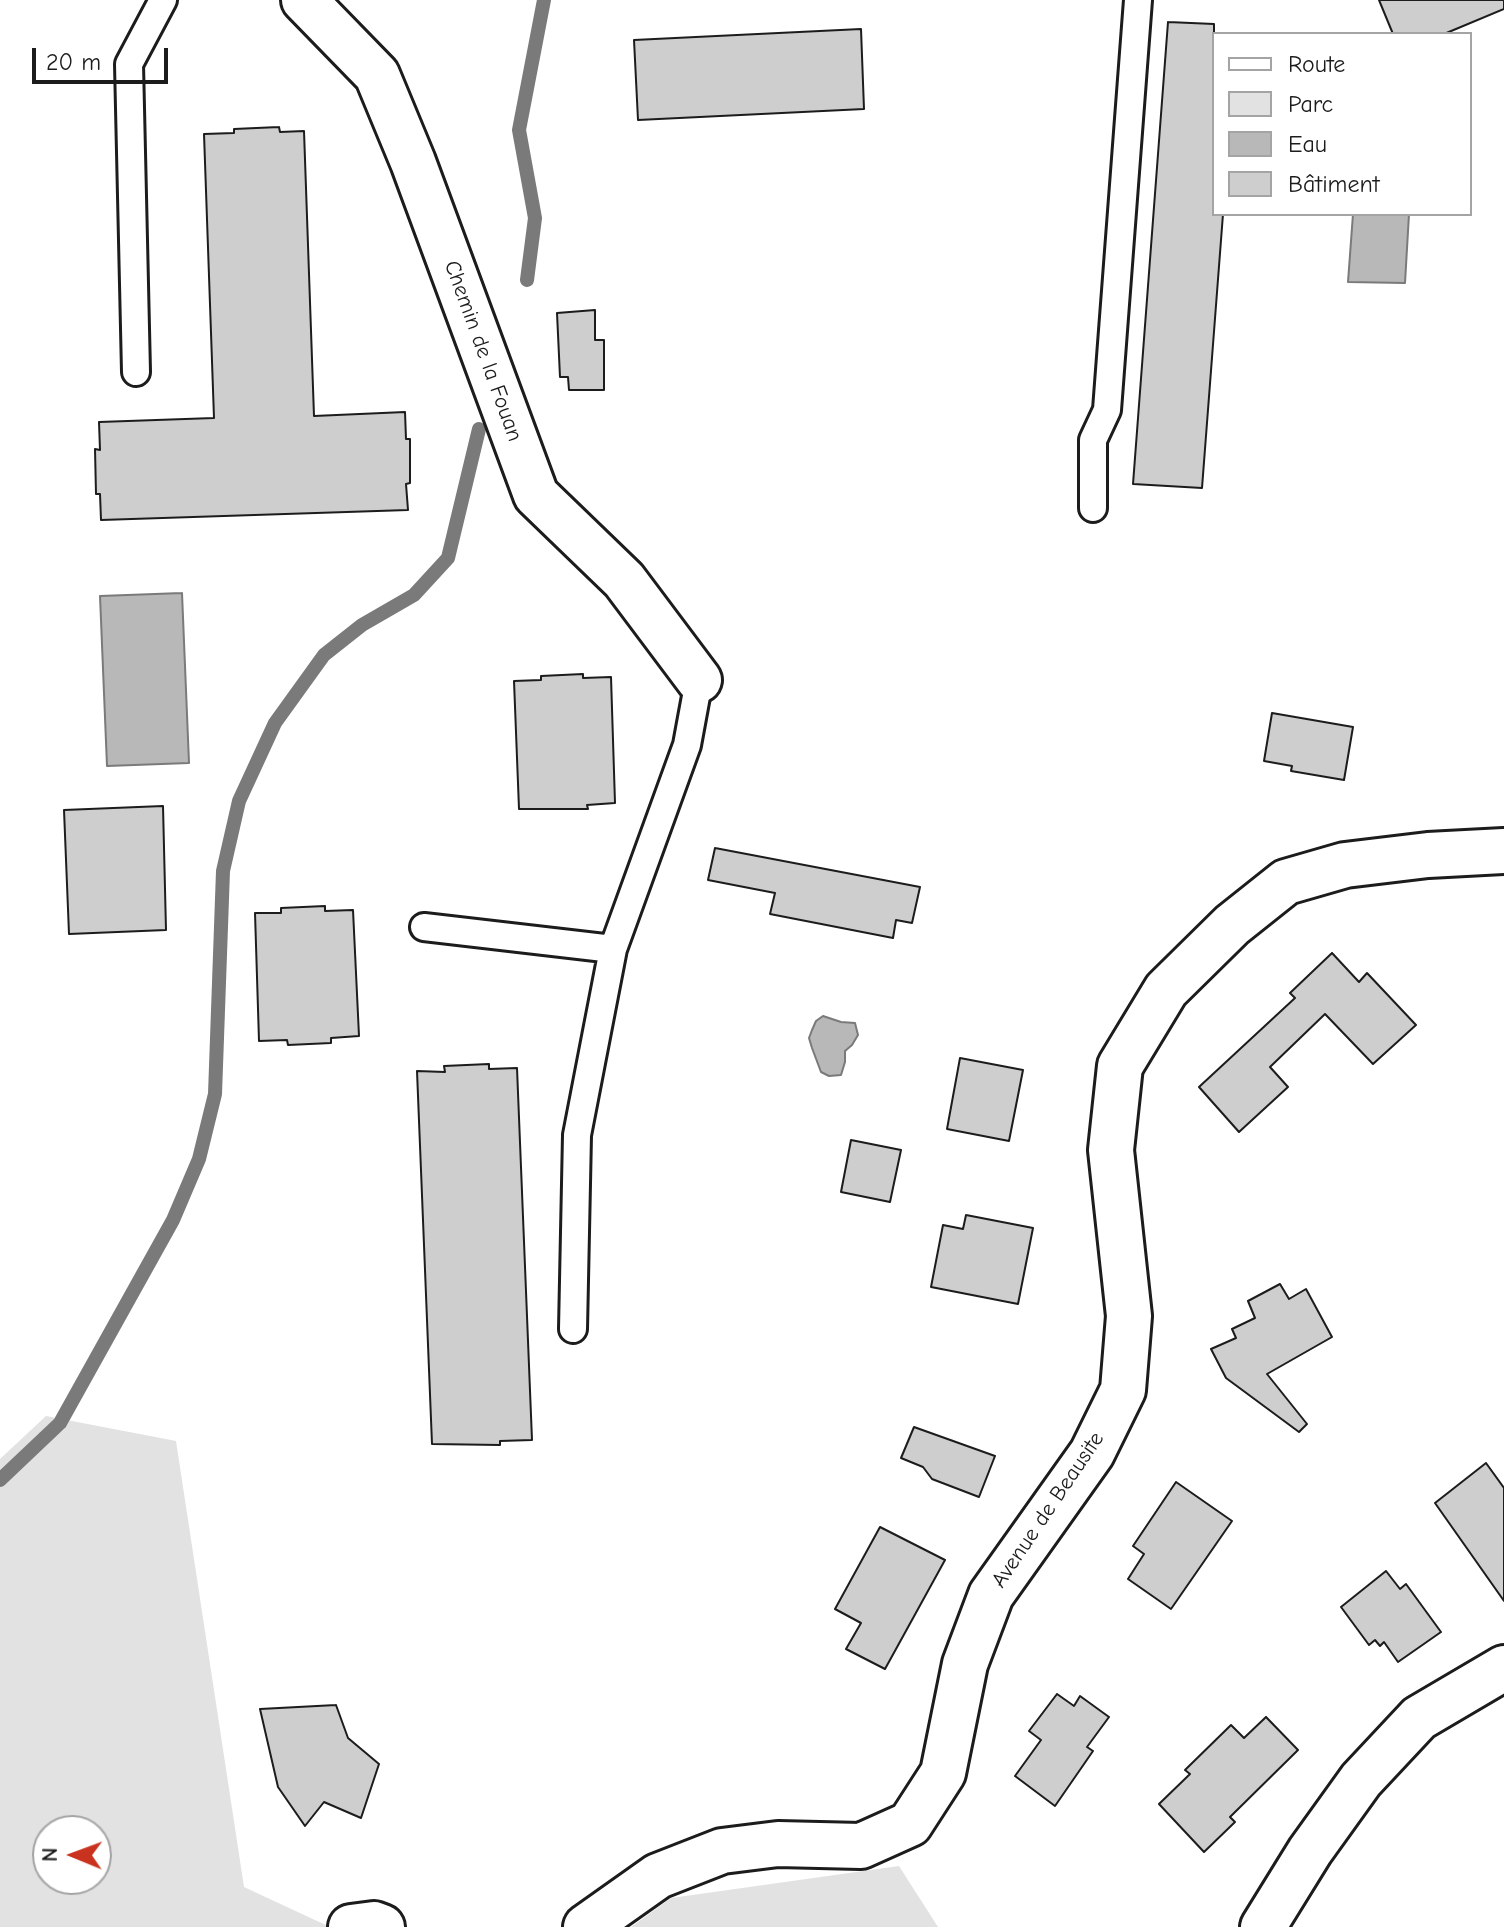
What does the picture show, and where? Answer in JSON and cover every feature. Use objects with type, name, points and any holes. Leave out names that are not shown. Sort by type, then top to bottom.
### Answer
[{"type":"street","name":"Chemin de la Fouan","points":[[304,0],[377,75],[413,162],[536,495],[624,580],[699,680]]},
{"type":"street","name":"Avenue de Beausite","points":[[586,1927],[658,1876],[722,1851],[778,1844],[861,1846],[910,1824],[943,1773],[965,1664],[991,1595],[1092,1453],[1123,1390],[1129,1316],[1111,1150],[1120,1066],[1166,990],[1232,925],[1286,882],[1345,865],[1428,855],[1504,851]]},
{"type":"street","points":[[1263,1927],[1310,1851],[1361,1780],[1419,1718],[1504,1668]]},
{"type":"street","points":[[351,1927],[374,1924],[382,1927]]},
{"type":"lane","points":[[136,372],[129,64],[163,0]]},
{"type":"lane","points":[[1093,508],[1093,440],[1107,410],[1138,0]]},
{"type":"lane","points":[[573,1329],[577,1135],[613,949],[687,745],[699,680]]},
{"type":"lane","points":[[424,927],[613,949]]},
{"type":"green space","points":[[46,1416],[176,1441],[244,1887],[330,1927],[0,1927],[0,1459]]},
{"type":"green space","points":[[899,1866],[938,1927],[631,1927],[671,1898]]},
{"type":"water","points":[[1353,216],[1409,216],[1405,283],[1348,282]]},
{"type":"water","points":[[182,593],[189,763],[107,766],[100,596]]},
{"type":"water","points":[[823,1016],[855,1023],[858,1035],[845,1051],[841,1075],[829,1076],[821,1072],[812,1048],[809,1038],[816,1021]]},
{"type":"building","points":[[1379,0],[1504,0],[1504,9],[1449,32],[1392,32]]},
{"type":"building","points":[[1168,22],[1214,24],[1212,216],[1223,216],[1202,488],[1133,484]]},
{"type":"building","points":[[861,29],[864,109],[638,120],[634,40]]},
{"type":"building","points":[[279,127],[280,132],[304,131],[314,416],[405,412],[406,439],[410,439],[410,483],[406,484],[408,510],[101,520],[100,494],[96,494],[95,449],[100,450],[99,422],[214,418],[204,134]]},
{"type":"building","points":[[595,310],[595,340],[604,340],[604,390],[569,390],[568,377],[560,377],[557,313]]},
{"type":"building","points":[[583,674],[583,678],[611,677],[615,803],[587,805],[588,809],[519,809],[514,681]]},
{"type":"building","points":[[1272,713],[1353,727],[1344,780],[1291,771],[1292,766],[1264,761]]},
{"type":"building","points":[[163,806],[166,930],[69,934],[64,810]]},
{"type":"building","points":[[715,848],[920,887],[912,923],[896,920],[893,938],[770,914],[775,893],[708,880]]},
{"type":"building","points":[[325,906],[325,911],[353,910],[359,1036],[331,1038],[331,1043],[288,1045],[287,1040],[259,1041],[255,913],[281,913],[281,908]]},
{"type":"building","points":[[1332,953],[1359,982],[1367,973],[1416,1025],[1373,1064],[1325,1014],[1270,1067],[1288,1087],[1239,1132],[1199,1087],[1295,998],[1290,993]]},
{"type":"building","points":[[960,1058],[1023,1070],[1009,1141],[947,1129]]},
{"type":"building","points":[[489,1064],[489,1069],[517,1068],[532,1440],[500,1441],[500,1445],[432,1444],[417,1071],[445,1072],[444,1066]]},
{"type":"building","points":[[851,1140],[901,1150],[890,1202],[841,1192]]},
{"type":"building","points":[[966,1215],[1033,1228],[1018,1304],[931,1287],[943,1225],[963,1229]]},
{"type":"building","points":[[1280,1284],[1289,1299],[1306,1289],[1332,1337],[1267,1374],[1307,1424],[1299,1432],[1226,1378],[1211,1349],[1236,1338],[1232,1329],[1255,1318],[1248,1301]]},
{"type":"building","points":[[914,1427],[995,1456],[979,1497],[932,1479],[923,1467],[901,1458]]},
{"type":"building","points":[[1486,1463],[1504,1488],[1504,1601],[1435,1503]]},
{"type":"building","points":[[1176,1482],[1232,1521],[1171,1609],[1128,1579],[1144,1554],[1133,1546]]},
{"type":"building","points":[[880,1527],[945,1560],[885,1669],[846,1649],[861,1623],[835,1609]]},
{"type":"building","points":[[1386,1571],[1400,1589],[1406,1584],[1441,1632],[1398,1662],[1384,1642],[1380,1646],[1375,1640],[1369,1645],[1341,1607]]},
{"type":"building","points":[[1057,1694],[1074,1706],[1080,1696],[1109,1717],[1087,1747],[1093,1751],[1055,1806],[1015,1776],[1041,1740],[1029,1731]]},
{"type":"building","points":[[336,1705],[348,1738],[379,1764],[361,1818],[324,1802],[305,1826],[278,1787],[260,1709]]},
{"type":"building","points":[[1266,1717],[1298,1750],[1230,1817],[1235,1822],[1204,1852],[1159,1804],[1190,1774],[1185,1770],[1231,1725],[1244,1738]]},
{"type":"waterway","points":[[527,280],[535,218],[519,130],[544,0]]},
{"type":"waterway","points":[[0,1480],[60,1423],[173,1220],[199,1159],[215,1094],[223,871],[239,801],[275,723],[324,655],[362,625],[414,595],[448,558],[479,429]]}]
